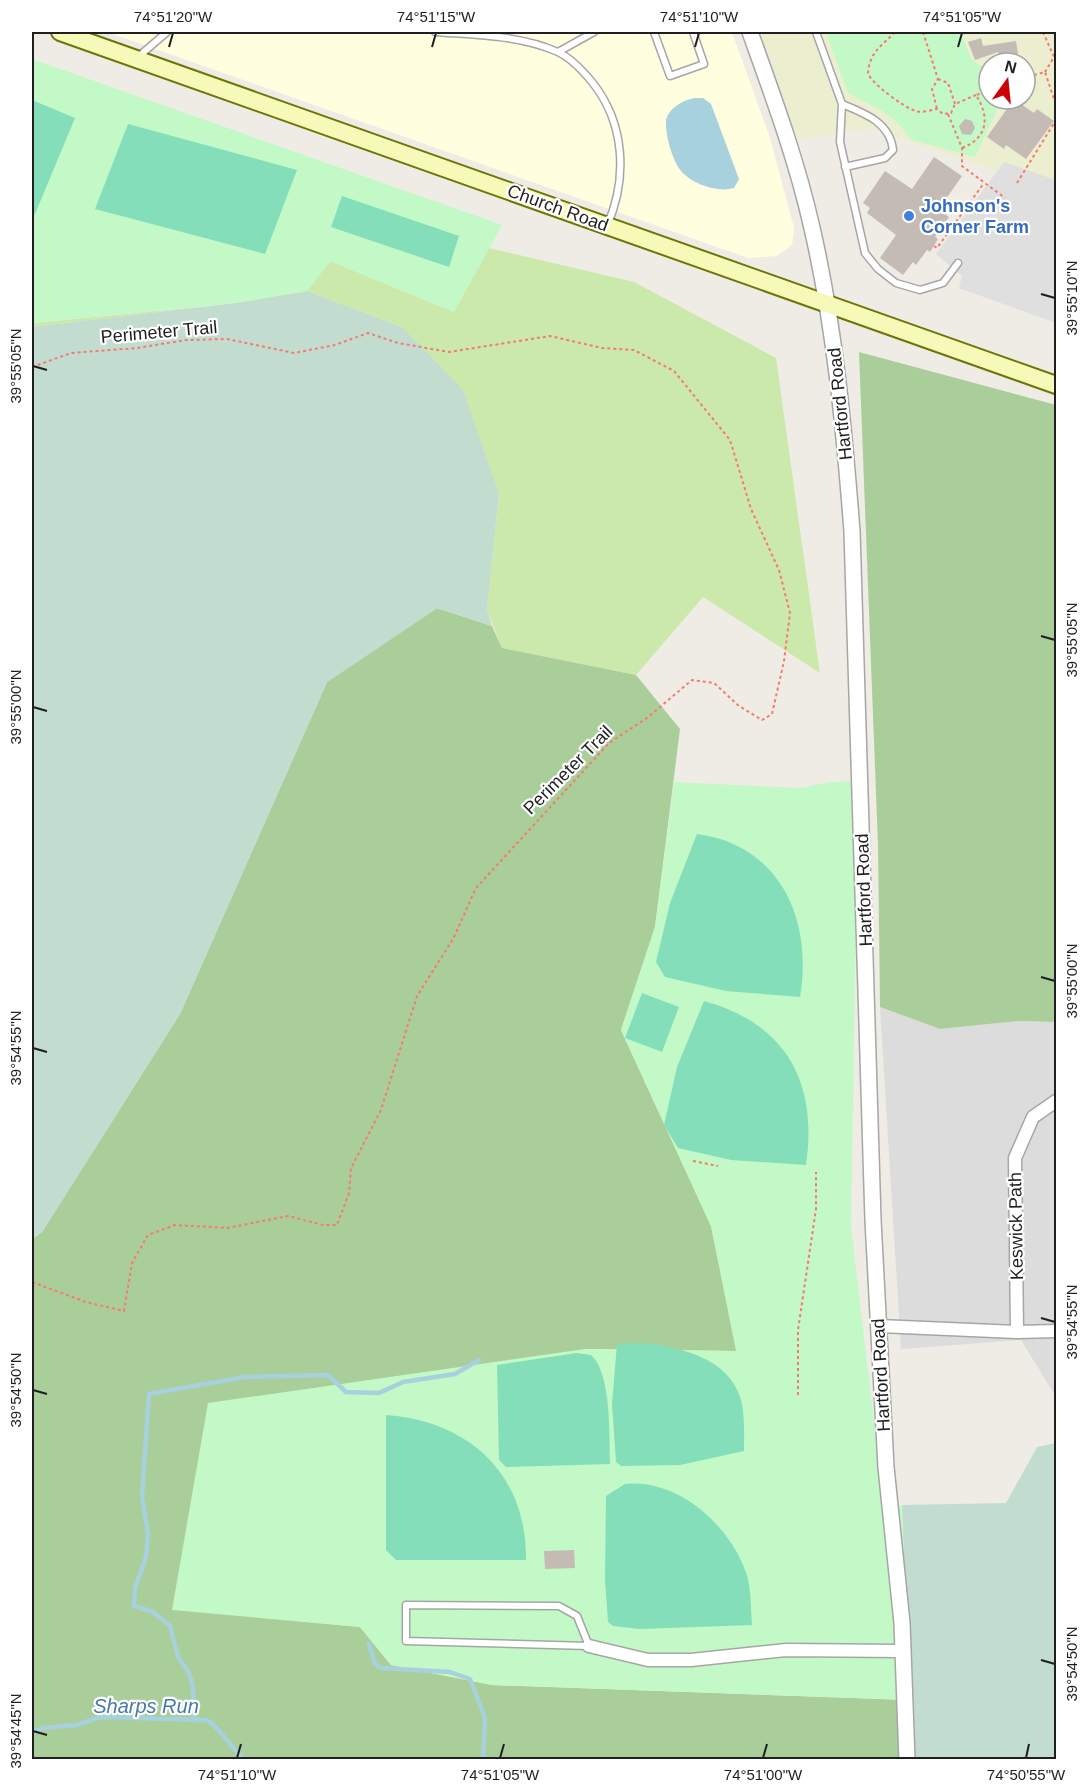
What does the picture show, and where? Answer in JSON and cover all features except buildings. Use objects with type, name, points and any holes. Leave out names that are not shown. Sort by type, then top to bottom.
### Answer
[{"type":"main road","name":"Church Road","points":[[60,32],[1056,385]]},
{"type":"street","name":"Hartford Road","points":[[750,32],[798,174],[818,255],[834,342],[842,412],[852,531],[886,1477],[903,1651],[908,1760]]},
{"type":"street","name":"Keswick Path","points":[[1017,1332],[1015,1158],[1033,1118],[1056,1101]]},
{"type":"street","points":[[879,1326],[1017,1332],[1056,1331]]},
{"type":"street","points":[[589,1646],[648,1660],[691,1660],[786,1650],[903,1651]]},
{"type":"lane","points":[[136,59],[167,32]]},
{"type":"lane","points":[[435,32],[519,40],[558,52],[585,74],[603,95],[617,129],[619,185],[617,204],[607,226]]},
{"type":"lane","points":[[558,52],[594,32]]},
{"type":"lane","points":[[654,32],[670,76],[704,64],[693,32]]},
{"type":"lane","points":[[816,32],[842,104],[840,142],[862,243],[870,261],[905,288],[920,290],[943,283],[958,263]]},
{"type":"lane","points":[[842,104],[876,119],[892,139],[893,150],[885,158],[845,167]]},
{"type":"lane","points":[[406,1605],[559,1606],[577,1616],[589,1646],[406,1641],[406,1605]]},
{"type":"path","points":[[895,32],[873,52],[868,74],[880,89],[913,111],[923,112],[937,109]]},
{"type":"path","points":[[923,32],[938,79],[932,89],[937,109],[943,114],[948,114]]},
{"type":"path","points":[[1037,74],[1045,72],[1054,57],[1043,32]]},
{"type":"path","points":[[1045,72],[1056,105]]},
{"type":"path","points":[[938,79],[948,83],[956,104]]},
{"type":"path","points":[[948,114],[956,104],[976,96],[984,109],[986,126],[973,144],[962,148]]},
{"type":"path","points":[[948,114],[962,148],[962,166],[1005,198]]},
{"type":"path","points":[[1017,183],[1056,120]]},
{"type":"path","points":[[934,246],[938,248],[985,183]]},
{"type":"path","name":"Perimeter Trail","points":[[32,366],[71,353],[137,348],[186,340],[227,339],[294,353],[335,345],[368,333],[398,343],[449,352],[550,336],[602,348],[634,350],[674,371],[730,440],[751,509],[779,570],[790,613],[784,661],[772,714],[762,720],[739,706],[714,683],[692,680],[647,718],[609,743],[476,888],[453,939],[417,996],[381,1110],[351,1168],[349,1193],[337,1225],[323,1225],[288,1216],[227,1228],[175,1226],[148,1235],[132,1263],[124,1311],[86,1302],[32,1282]]},
{"type":"path","points":[[693,1161],[718,1166]]},
{"type":"path","points":[[798,1395],[798,1330],[816,1209],[816,1172]]},
{"type":"shaded area","points":[[107,32],[732,32],[770,138],[794,228],[792,245],[777,256],[748,258]]},
{"type":"shaded area","points":[[749,32],[1056,32],[1056,190],[869,128],[784,142]]},
{"type":"shaded area","points":[[1004,162],[1056,180],[1056,323],[959,288],[962,276],[936,254]]},
{"type":"shaded area","points":[[307,291],[402,327],[463,390],[499,494],[487,610],[492,626],[437,608],[327,682],[180,1014],[42,1232],[32,1239],[32,327],[235,303]]},
{"type":"shaded area","points":[[880,1007],[940,1029],[1019,1021],[1056,1022],[1056,1397],[1021,1340],[901,1349]]},
{"type":"shaded area","points":[[1056,1443],[1056,1759],[911,1759],[902,1505],[1006,1503],[1037,1447]]},
{"type":"green space","points":[[826,32],[960,32],[972,60],[977,64],[977,111],[996,111],[975,157],[912,140],[896,121],[881,110],[848,93]]},
{"type":"green space","points":[[32,59],[502,225],[454,312],[330,261],[307,291],[235,303],[32,323]]},
{"type":"green space","points":[[32,100],[75,118],[35,214],[32,213]]},
{"type":"green space","points":[[128,124],[297,170],[265,254],[95,209]]},
{"type":"green space","points":[[342,196],[459,236],[449,267],[331,227]]},
{"type":"green space","points":[[489,248],[634,282],[776,358],[820,673],[703,597],[636,675],[502,648],[487,610],[499,494],[402,327],[307,291],[330,261],[454,312]]},
{"type":"green space","points":[[209,306],[32,327],[32,323]]},
{"type":"green space","points":[[859,352],[1056,405],[1056,1022],[1019,1021],[940,1029],[880,1007],[878,845]]},
{"type":"green space","points":[[437,608],[492,626],[502,648],[636,675],[680,729],[655,927],[621,1030],[711,1226],[737,1351],[585,1349],[172,1609],[360,1627],[391,1665],[492,1685],[908,1700],[911,1759],[32,1760],[32,1239],[42,1232],[180,1014],[327,682]]},
{"type":"green space","points":[[858,781],[851,1227],[884,1506],[902,1505],[908,1700],[492,1685],[391,1665],[360,1627],[172,1610],[208,1403],[585,1349],[736,1351],[711,1226],[621,1030],[655,927],[674,782],[800,788],[831,782]]},
{"type":"green space","points":[[697,834],[726,841],[750,853],[770,870],[785,891],[795,915],[801,941],[803,969],[800,997],[726,991],[665,977],[656,962],[670,903]]},
{"type":"green space","points":[[642,993],[679,1007],[662,1052],[625,1038]]},
{"type":"green space","points":[[704,1001],[733,1011],[757,1025],[776,1041],[791,1061],[801,1083],[807,1108],[806,1165],[731,1160],[678,1148],[664,1125],[677,1067]]},
{"type":"green space","points":[[642,1343],[686,1351],[714,1364],[726,1374],[735,1385],[741,1400],[744,1419],[744,1451],[680,1465],[621,1466],[616,1462],[612,1404],[617,1344]]},
{"type":"green space","points":[[577,1353],[591,1355],[603,1376],[608,1406],[610,1464],[506,1467],[499,1460],[497,1365]]},
{"type":"green space","points":[[386,1415],[416,1419],[443,1428],[467,1441],[487,1458],[504,1478],[516,1502],[524,1529],[526,1560],[396,1560],[386,1550]]},
{"type":"green space","points":[[625,1484],[646,1484],[665,1489],[684,1498],[717,1525],[731,1542],[748,1579],[752,1625],[640,1629],[613,1626],[608,1622],[605,1579],[606,1496]]},
{"type":"water","points":[[695,98],[703,98],[711,104],[739,179],[734,188],[713,188],[692,180],[681,171],[672,154],[666,120],[677,105]]},
{"type":"waterway","points":[[194,1721],[193,1686],[189,1673],[178,1657],[170,1626],[153,1612],[134,1606],[135,1588],[146,1557],[148,1534],[142,1496],[149,1394],[245,1377],[328,1375],[346,1392],[379,1393],[403,1382],[455,1374],[479,1360]]},
{"type":"waterway","points":[[369,1644],[375,1664],[381,1668],[450,1672],[470,1679],[485,1718],[483,1760]]},
{"type":"waterway","name":"Sharps Run","points":[[32,1732],[43,1728],[77,1725],[100,1717],[206,1720],[213,1724],[244,1760]]},
{"type":"place","name":"Johnson's Corner Farm","points":[[909,216]]}]
